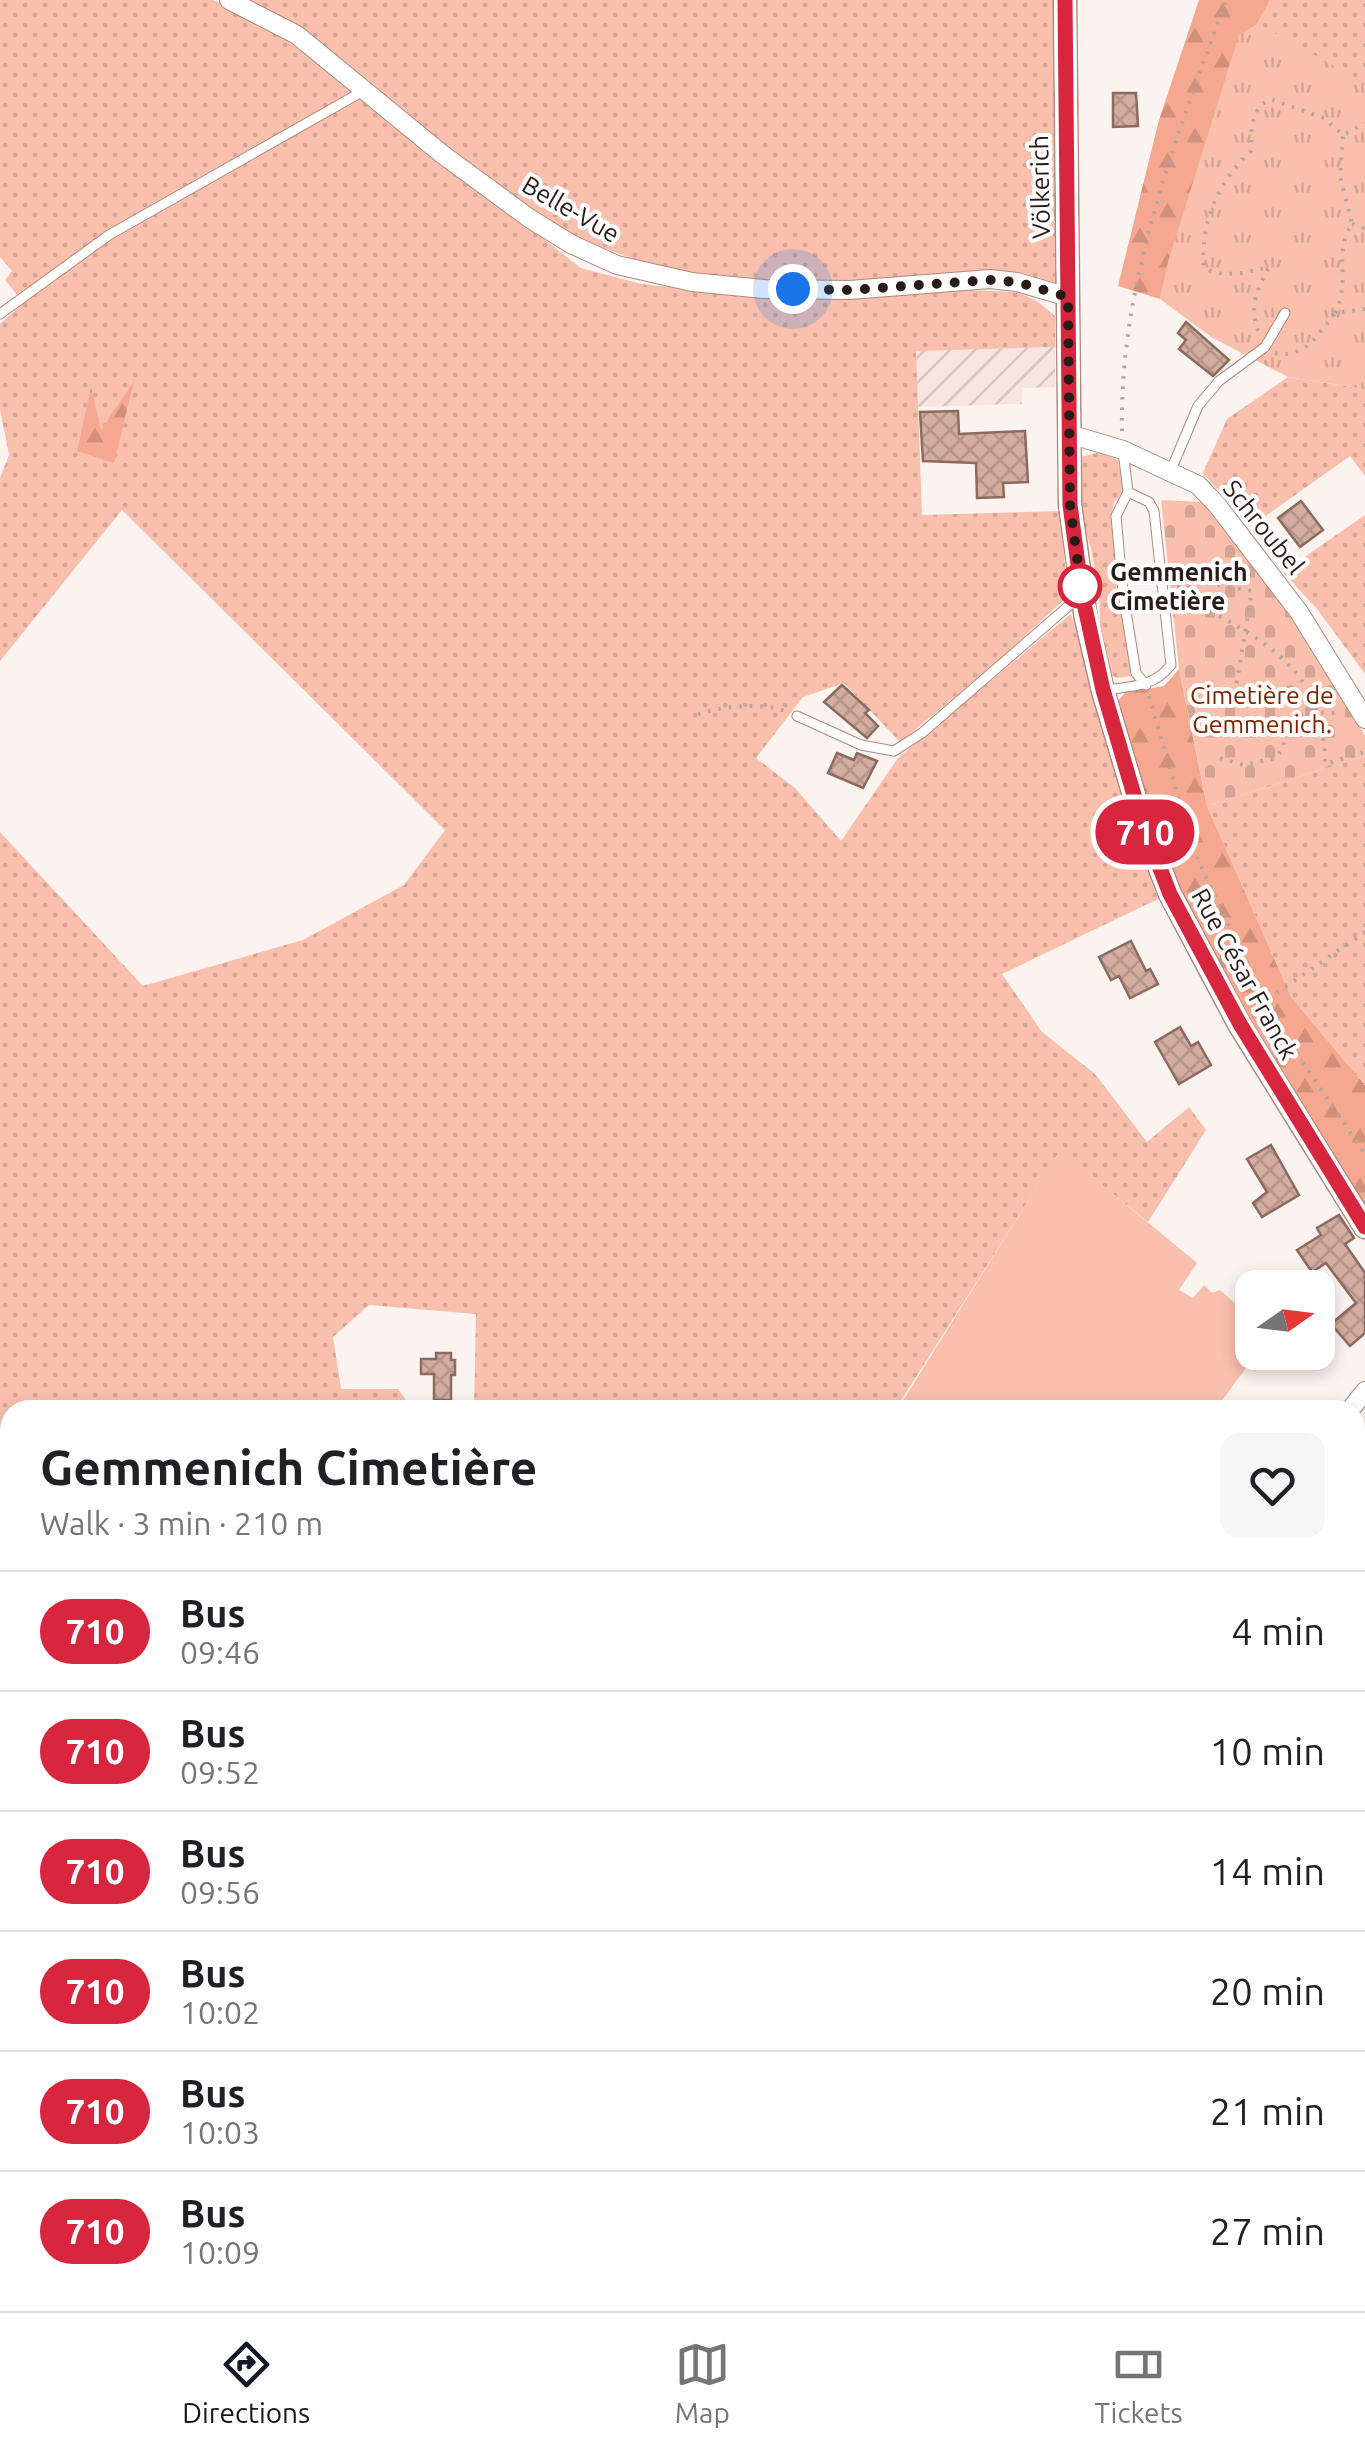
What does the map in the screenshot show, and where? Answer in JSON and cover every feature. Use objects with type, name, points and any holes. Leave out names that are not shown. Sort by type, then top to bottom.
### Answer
[{"type":"main road","name":"Völkerich","points":[[1066,0],[1069,434]]},
{"type":"main road","name":"Rue César Franck","points":[[1069,434],[1070,505],[1082,594],[1103,690],[1142,822],[1170,894],[1240,1024],[1365,1227]]},
{"type":"street","name":"Belle-Vue","points":[[229,0],[297,35],[442,154],[528,218],[616,265],[692,282],[764,288],[850,290],[990,280],[1017,282],[1068,297]]},
{"type":"street","name":"Schroubel","points":[[1069,434],[1123,450],[1198,485],[1299,612],[1363,715]]},
{"type":"lane","points":[[0,314],[109,236],[364,90]]},
{"type":"lane","points":[[1170,470],[1198,406],[1218,381],[1265,348],[1285,313]]},
{"type":"lane","points":[[1123,450],[1128,492],[1116,516],[1123,593],[1136,673],[1146,684]]},
{"type":"lane","points":[[1103,690],[1146,684],[1160,678],[1171,665],[1154,511],[1149,502],[1128,492]]},
{"type":"lane","points":[[797,716],[861,745],[894,751],[922,733],[1082,594]]},
{"type":"path","points":[[1123,450],[1122,410],[1129,339],[1148,237],[1169,162],[1226,0]]},
{"type":"path","points":[[1270,100],[1324,118],[1343,135],[1340,176],[1352,224],[1342,240],[1344,296],[1336,313],[1309,347],[1294,355],[1278,355],[1265,348],[1252,316],[1256,290],[1269,267],[1240,274],[1216,274],[1204,268],[1202,242],[1212,204],[1232,169],[1251,151],[1252,119],[1260,105],[1270,100]]},
{"type":"path","points":[[1343,135],[1365,123]]},
{"type":"path","points":[[1352,224],[1365,230]]},
{"type":"path","points":[[1336,313],[1365,309]]},
{"type":"path","points":[[1163,588],[1193,580],[1252,591],[1234,698],[1226,698]]},
{"type":"path","points":[[1219,616],[1265,641],[1295,669],[1318,711],[1326,764],[1364,752]]},
{"type":"path","points":[[1146,684],[1194,850],[1230,931],[1293,1048],[1365,1154]]},
{"type":"path","points":[[698,714],[764,708],[797,716]]},
{"type":"path","points":[[1220,758],[1243,764],[1276,758],[1284,748],[1282,724],[1297,714],[1318,711],[1363,715]]},
{"type":"path","points":[[1268,1000],[1365,932]]},
{"type":"shaded area","points":[[1055,347],[1055,387],[1022,388],[1022,404],[917,407],[916,350]]},
{"type":"green space","points":[[0,0],[213,0],[288,40],[355,90],[108,232],[17,295],[5,280],[12,271],[0,257]]},
{"type":"green space","points":[[247,0],[1054,0],[1057,284],[1008,275],[856,284],[730,278],[658,268],[563,233]]},
{"type":"green space","points":[[1199,0],[1270,0],[1257,24],[1365,83],[1365,389],[1339,384],[1168,265],[1160,299],[1118,286],[1159,120]]},
{"type":"green space","points":[[1270,0],[1365,0],[1365,83],[1257,24]]},
{"type":"green space","points":[[1257,24],[1365,83],[1365,389],[1288,377],[1211,337],[1160,299],[1239,35]]},
{"type":"green space","points":[[362,97],[581,268],[641,284],[754,296],[1017,292],[1037,301],[1055,316],[1055,347],[916,351],[922,515],[1060,511],[1068,596],[997,662],[900,742],[844,683],[803,697],[756,758],[795,788],[841,841],[898,758],[1071,614],[1127,812],[1158,899],[1002,974],[1042,1032],[1095,1074],[1147,1142],[1189,1107],[1206,1130],[1148,1222],[1060,1151],[901,1400],[474,1400],[476,1314],[369,1305],[333,1337],[341,1389],[398,1389],[406,1400],[0,1400],[0,832],[143,986],[303,940],[404,885],[445,830],[122,510],[0,661],[0,478],[9,455],[0,409],[0,324],[82,258],[221,173]]},
{"type":"green space","points":[[1288,377],[1365,389],[1365,476],[1350,456],[1250,527],[1203,473],[1227,419]]},
{"type":"green space","points":[[134,381],[114,463],[77,451],[91,387],[101,430]]},
{"type":"green space","points":[[1100,452],[1118,460],[1124,492],[1114,502],[1111,516],[1132,676],[1117,678],[1111,675],[1101,643],[1099,594],[1080,514],[1077,463],[1081,457]]},
{"type":"green space","name":"Cimetière de Gemmenich.","points":[[1161,500],[1204,502],[1269,585],[1336,685],[1365,736],[1365,756],[1207,806],[1179,669]]},
{"type":"green space","points":[[1365,515],[1365,674],[1317,609],[1283,572]]},
{"type":"green space","points":[[1179,669],[1207,806],[1291,997],[1365,1085],[1365,1204],[1318,1136],[1225,980],[1169,871],[1116,703],[1125,693],[1164,686]]},
{"type":"green space","points":[[1365,756],[1365,1085],[1291,997],[1207,806]]},
{"type":"green space","points":[[1060,1150],[1197,1263],[1179,1290],[1193,1298],[1204,1285],[1212,1293],[1220,1290],[1235,1303],[1235,1370],[1244,1370],[1222,1400],[903,1400]]},
{"type":"building","points":[[1113,93],[1136,93],[1138,126],[1113,127]]},
{"type":"building","points":[[1186,322],[1229,360],[1213,376],[1179,349],[1186,340],[1178,333]]},
{"type":"building","points":[[958,411],[959,434],[1025,431],[1028,482],[1003,483],[1004,497],[977,498],[976,463],[923,461],[920,412]]},
{"type":"building","points":[[1301,501],[1323,530],[1300,547],[1278,518]]},
{"type":"building","points":[[842,685],[869,710],[865,713],[878,726],[867,738],[824,702]]},
{"type":"building","points":[[837,753],[854,760],[857,753],[877,761],[863,788],[828,773]]},
{"type":"building","points":[[1131,941],[1146,971],[1150,969],[1158,984],[1130,998],[1119,976],[1111,980],[1099,957]]},
{"type":"building","points":[[1180,1027],[1191,1046],[1198,1042],[1211,1065],[1179,1084],[1155,1042]]},
{"type":"building","points":[[1271,1145],[1299,1195],[1262,1217],[1253,1203],[1267,1192],[1247,1159]]},
{"type":"building","points":[[1339,1215],[1354,1238],[1345,1244],[1365,1273],[1365,1333],[1350,1346],[1335,1329],[1335,1321],[1356,1303],[1335,1270],[1326,1263],[1311,1270],[1297,1250],[1321,1235],[1317,1228]]},
{"type":"building","points":[[436,1353],[451,1353],[451,1360],[455,1360],[451,1400],[434,1400],[434,1374],[421,1374],[421,1359],[436,1359]]},
{"type":"bus line","name":"710","points":[[1065,0],[1070,505],[1086,620],[1103,690],[1142,822],[1170,894],[1240,1024],[1365,1227]]},
{"type":"place","name":"Gemmenich Cimetière","points":[[1080,586]]},
{"type":"route","points":[[793,289],[850,290],[990,280],[1017,282],[1068,297],[1070,505],[1082,594],[1080,586]]}]
